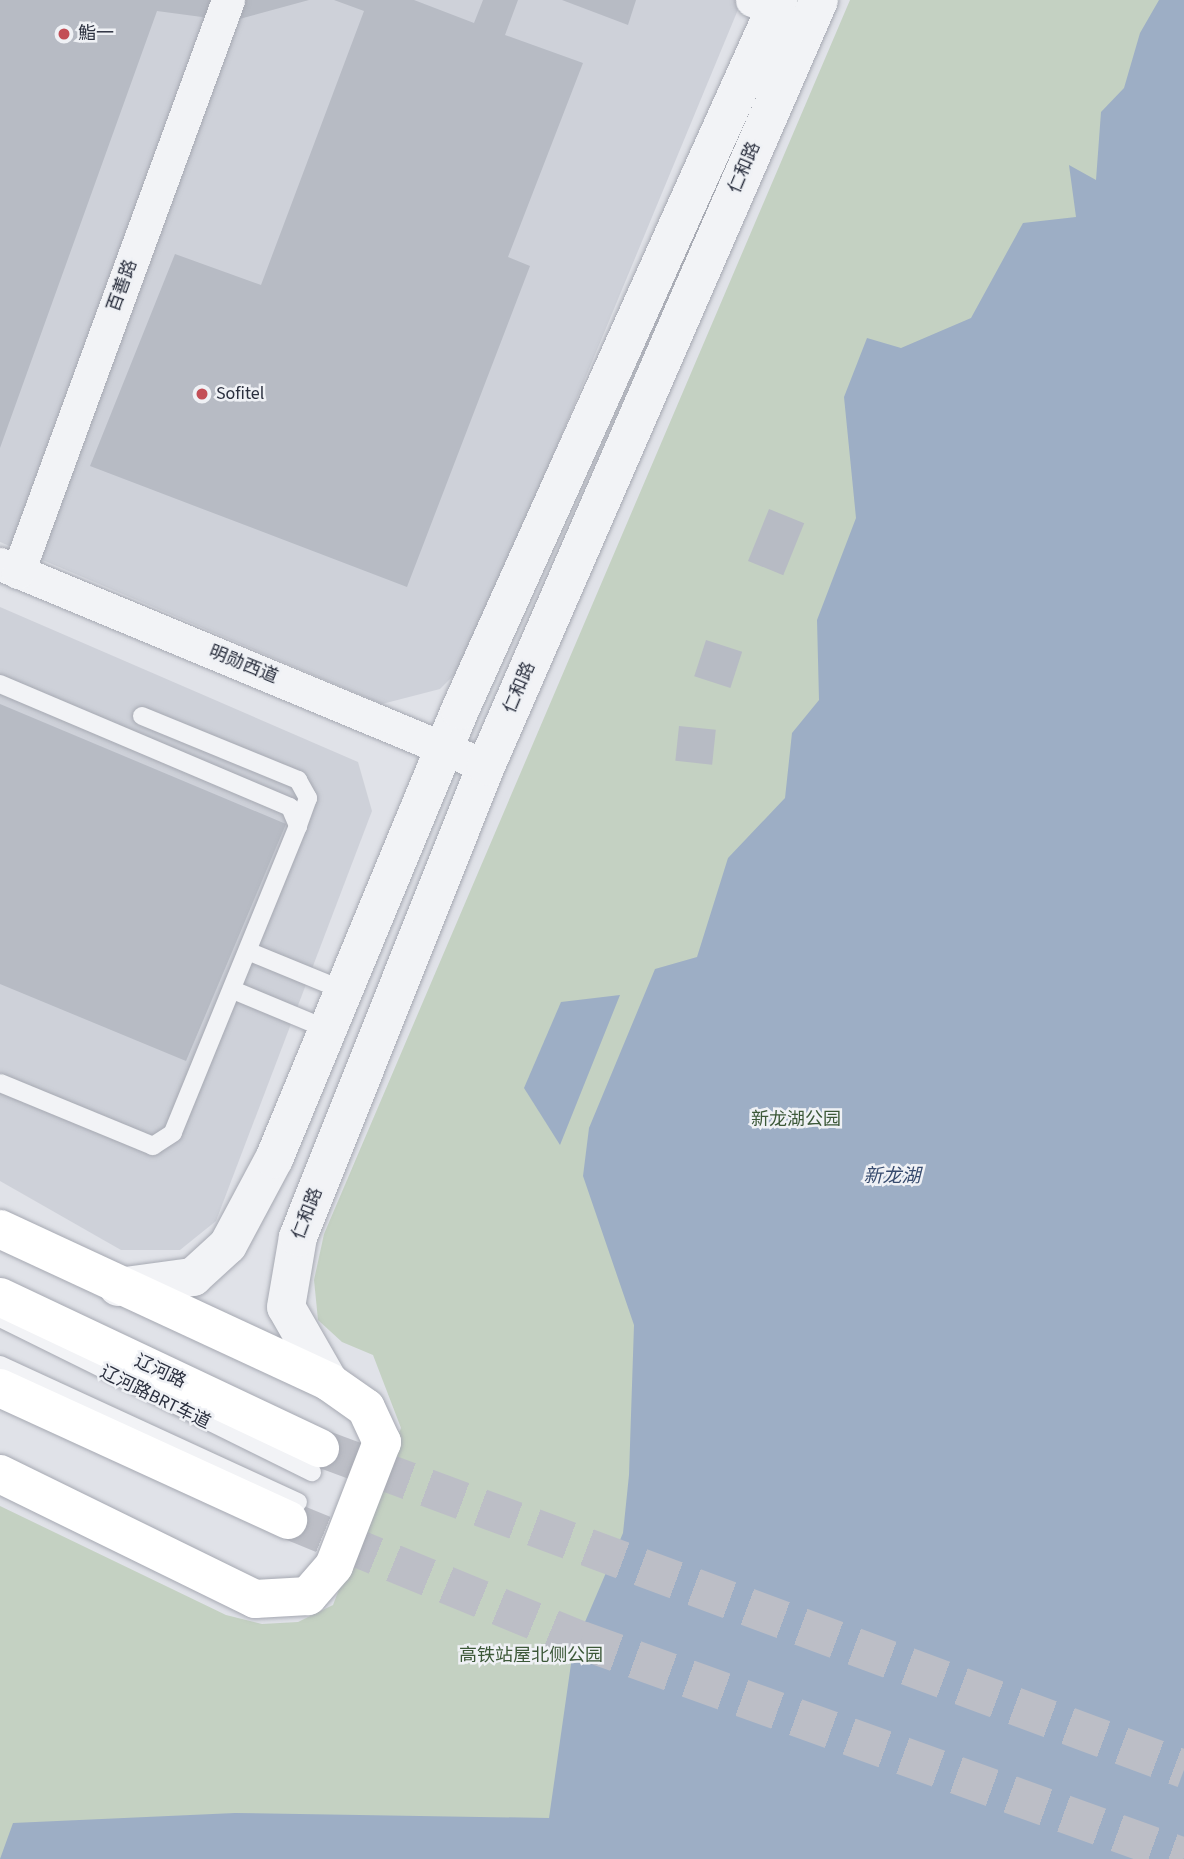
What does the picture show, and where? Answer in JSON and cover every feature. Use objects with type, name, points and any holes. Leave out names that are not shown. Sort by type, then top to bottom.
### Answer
[{"type":"main road","points":[[0,1229],[118,1287],[329,1382],[366,1408],[382,1441],[334,1566],[308,1596],[255,1599],[0,1474]]},
{"type":"main road","name":"辽河路","points":[[0,1297],[316,1460]]},
{"type":"main road","points":[[0,1388],[293,1511]]},
{"type":"street","name":"百善路","points":[[9,568],[228,0]]},
{"type":"street","name":"仁和路","points":[[329,1382],[286,1307],[298,1237],[486,766],[820,0]]},
{"type":"street","name":"仁和路","points":[[118,1287],[193,1278],[228,1245],[329,1030],[447,749],[769,3]]},
{"type":"street","name":"明勋西道","points":[[9,568],[486,766]]},
{"type":"lane","points":[[0,684],[289,807],[299,825]]},
{"type":"lane","points":[[0,1083],[153,1146],[173,1133],[250,952],[308,798],[298,780],[142,716]]},
{"type":"lane","points":[[250,952],[345,991]]},
{"type":"lane","points":[[233,990],[329,1030]]},
{"type":"lane","name":"辽河路BRT车道","points":[[0,1318],[316,1460]]},
{"type":"lane","name":"辽河路BRT车道","points":[[0,1365],[293,1511]]},
{"type":"shaded area","points":[[0,0],[742,0],[468,661],[440,689],[382,704],[0,542]]},
{"type":"shaded area","points":[[0,607],[358,762],[372,811],[216,1221],[180,1250],[121,1250],[0,1181]]},
{"type":"green space","name":"新龙湖公园","points":[[850,0],[1184,0],[1184,1859],[0,1859],[0,1506],[226,1615],[262,1624],[298,1622],[333,1605],[401,1428],[373,1355],[342,1342],[318,1320],[314,1280],[324,1234]]},
{"type":"water","name":"新龙湖","points":[[1159,0],[1184,0],[1184,1859],[0,1859],[13,1823],[235,1813],[549,1818],[573,1650],[623,1533],[629,1475],[634,1325],[583,1176],[589,1128],[655,969],[697,957],[728,858],[785,798],[792,733],[819,700],[817,620],[856,518],[844,397],[867,338],[901,348],[971,318],[1023,223],[1076,217],[1069,165],[1096,180],[1101,112],[1124,88],[1140,33]]},
{"type":"water","points":[[620,995],[560,1145],[524,1088],[561,1002]]},
{"type":"building","points":[[0,0],[309,0],[232,21],[157,11],[0,448]]},
{"type":"building","points":[[334,0],[414,0],[474,23],[483,0],[518,0],[505,35],[583,63],[508,257],[530,266],[407,587],[90,466],[175,254],[261,285],[364,11]]},
{"type":"building","points":[[562,0],[636,0],[628,25]]},
{"type":"building","points":[[769,509],[804,523],[783,575],[748,561]]},
{"type":"building","points":[[706,640],[742,652],[730,688],[694,676]]},
{"type":"building","points":[[0,704],[286,824],[186,1061],[0,984]]},
{"type":"building","points":[[679,726],[716,730],[712,765],[675,761]]},
{"type":"tunnel","points":[[320,1448],[1184,1769]]},
{"type":"tunnel","points":[[288,1520],[581,1640],[1184,1857]]},
{"type":"place","name":"鮨一","points":[[64,34]]},
{"type":"place","name":"Sofitel","points":[[202,394]]},
{"type":"park label","name":"高铁站屋北侧公园","points":[[531,1656]]}]
